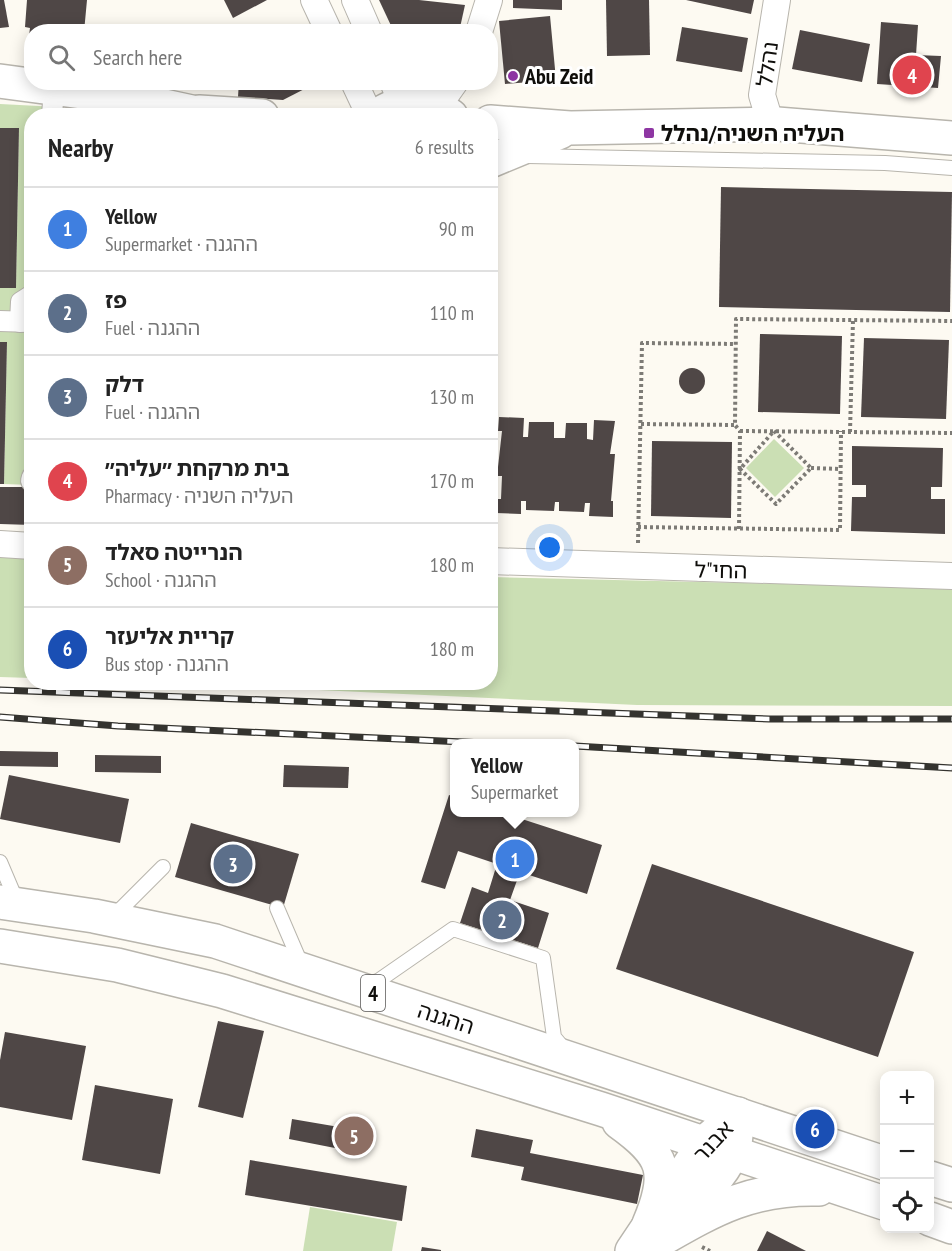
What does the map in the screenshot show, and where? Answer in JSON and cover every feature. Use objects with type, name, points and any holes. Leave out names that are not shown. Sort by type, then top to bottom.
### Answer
[{"type":"main road","points":[[0,81],[53,101],[127,107]]},
{"type":"main road","points":[[498,123],[570,128],[777,124],[952,138]]},
{"type":"main road","points":[[498,158],[570,128]]},
{"type":"main road","name":"ההגנה","points":[[9,903],[106,918],[215,941],[880,1161]]},
{"type":"main road","name":"ההגנה","points":[[0,946],[117,965],[222,990],[601,1109],[880,1201]]},
{"type":"main road","points":[[601,1109],[646,1143],[662,1168],[660,1199],[643,1243]]},
{"type":"main road","name":"אבנר","points":[[643,1243],[719,1147],[738,1114]]},
{"type":"main road","points":[[933,1179],[952,1185]]},
{"type":"main road","points":[[643,1243],[716,1209],[755,1194],[799,1188],[853,1192]]},
{"type":"main road","points":[[934,1220],[952,1227]]},
{"type":"street","points":[[314,0],[325,24]]},
{"type":"street","points":[[355,0],[366,24]]},
{"type":"street","points":[[482,24],[489,0]]},
{"type":"street","name":"נהלל","points":[[777,0],[762,95],[768,115],[777,124]]},
{"type":"street","points":[[358,90],[366,108]]},
{"type":"street","points":[[411,104],[443,99],[449,90]]},
{"type":"street","points":[[24,300],[21,302],[24,314]]},
{"type":"street","points":[[0,321],[24,322]]},
{"type":"street","points":[[0,544],[24,546]]},
{"type":"street","name":"החי\"ל","points":[[498,561],[952,576]]},
{"type":"lane","points":[[498,160],[526,156],[753,160],[952,168]]},
{"type":"lane","points":[[0,862],[9,903]]},
{"type":"lane","points":[[106,918],[121,909],[163,867]]},
{"type":"lane","points":[[277,908],[295,953],[305,971]]},
{"type":"lane","points":[[356,988],[378,981],[453,929],[543,958],[554,1037],[574,1060]]},
{"type":"path","points":[[739,529],[740,431],[735,425],[736,319],[952,321]]},
{"type":"path","points":[[850,432],[853,320]]},
{"type":"path","points":[[638,567],[642,343],[736,344]]},
{"type":"path","points":[[641,424],[735,425]]},
{"type":"path","points":[[740,431],[952,433]]},
{"type":"path","points":[[774,431],[811,468],[841,469]]},
{"type":"path","points":[[740,469],[774,431]]},
{"type":"path","points":[[638,527],[840,531],[841,431]]},
{"type":"path","points":[[740,469],[776,504],[811,468]]},
{"type":"green space","points":[[0,104],[64,108],[24,108],[24,485],[4,484],[7,342],[0,342],[0,288],[16,288],[19,129],[0,128]]},
{"type":"green space","points":[[774,439],[804,468],[775,497],[746,468]]},
{"type":"green space","points":[[0,555],[24,557],[24,678],[0,677]]},
{"type":"green space","points":[[498,577],[952,588],[952,706],[637,705],[319,690],[498,690]]},
{"type":"green space","points":[[310,1207],[397,1222],[392,1251],[303,1251]]},
{"type":"building","points":[[0,0],[4,0],[9,27],[0,28]]},
{"type":"building","points":[[27,0],[87,0],[85,24],[25,24]]},
{"type":"building","points":[[224,0],[267,0],[233,18]]},
{"type":"building","points":[[379,0],[419,0],[465,5],[461,24],[390,24]]},
{"type":"building","points":[[513,0],[562,0],[562,10],[513,8]]},
{"type":"building","points":[[606,0],[649,0],[650,55],[607,56]]},
{"type":"building","points":[[686,0],[754,0],[751,14]]},
{"type":"building","points":[[550,16],[556,80],[505,84],[499,21]]},
{"type":"building","points":[[881,22],[918,25],[916,55],[941,56],[938,88],[877,84]]},
{"type":"building","points":[[682,27],[748,38],[742,72],[676,61]]},
{"type":"building","points":[[800,30],[870,44],[862,82],[792,69]]},
{"type":"building","points":[[238,90],[302,90],[283,100],[238,97]]},
{"type":"building","points":[[0,128],[19,128],[16,288],[0,288]]},
{"type":"building","points":[[721,187],[952,192],[950,312],[719,307]]},
{"type":"building","points":[[760,334],[842,336],[840,414],[758,412]]},
{"type":"building","points":[[864,338],[949,340],[946,419],[861,417]]},
{"type":"building","points":[[0,342],[7,342],[4,484],[0,484]]},
{"type":"building","points":[[692,368],[701,372],[705,381],[701,390],[692,394],[683,390],[679,381],[683,372]]},
{"type":"building","points":[[499,417],[524,418],[523,437],[528,437],[529,422],[554,422],[554,438],[565,438],[566,423],[587,423],[587,439],[593,440],[594,420],[615,421],[610,454],[615,454],[611,501],[613,501],[613,517],[589,516],[590,503],[585,503],[584,512],[559,511],[559,502],[555,502],[554,511],[526,510],[526,501],[521,501],[521,514],[498,513],[498,499],[501,499],[502,476],[498,476],[498,467],[502,431],[498,431]]},
{"type":"building","points":[[652,441],[732,442],[731,518],[651,516]]},
{"type":"building","points":[[852,446],[943,448],[942,487],[931,487],[931,499],[945,499],[945,534],[851,531],[852,497],[866,497],[866,485],[852,485]]},
{"type":"building","points":[[0,487],[24,487],[24,525],[0,524]]},
{"type":"building","points":[[0,751],[58,752],[58,767],[0,766]]},
{"type":"building","points":[[95,755],[161,756],[161,773],[95,772]]},
{"type":"building","points":[[284,765],[349,767],[348,788],[283,787]]},
{"type":"building","points":[[9,775],[129,799],[120,843],[0,819]]},
{"type":"building","points":[[449,795],[450,817],[515,817],[602,845],[587,894],[520,872],[510,900],[549,913],[538,948],[460,923],[472,887],[488,893],[497,864],[458,851],[445,889],[421,882]]},
{"type":"building","points":[[191,823],[299,854],[283,908],[175,877]]},
{"type":"building","points":[[652,864],[914,952],[878,1057],[616,969]]},
{"type":"building","points":[[218,1021],[264,1031],[243,1118],[198,1107]]},
{"type":"building","points":[[5,1032],[86,1046],[72,1120],[0,1107],[0,1060]]},
{"type":"building","points":[[95,1085],[173,1099],[160,1174],[82,1160]]},
{"type":"building","points":[[292,1119],[339,1127],[335,1148],[289,1139]]},
{"type":"building","points":[[476,1129],[533,1140],[530,1153],[643,1175],[637,1204],[521,1180],[524,1167],[471,1157]]},
{"type":"building","points":[[250,1160],[407,1186],[402,1221],[245,1195]]},
{"type":"building","points":[[767,1231],[806,1251],[757,1251]]},
{"type":"building","points":[[422,1247],[441,1250],[441,1251],[421,1251]]},
{"type":"railway","points":[[0,690],[769,719],[952,719]]},
{"type":"railway","points":[[0,717],[118,726],[450,741]]},
{"type":"railway","points":[[579,746],[952,768]]},
{"type":"place","name":"בית מרקחת ״עליה״","points":[[912,75]]},
{"type":"place","name":"Abu Zeid","points":[[513,76]]},
{"type":"place","name":"העליה השניה/נהלל","points":[[649,133]]},
{"type":"place","name":"Yellow","points":[[515,859]]},
{"type":"place","name":"דלק","points":[[233,864]]},
{"type":"place","name":"פז","points":[[502,920]]},
{"type":"place","name":"קריית אליעזר","points":[[815,1129]]},
{"type":"place","name":"הנרייטה סאלד","points":[[354,1136]]}]
